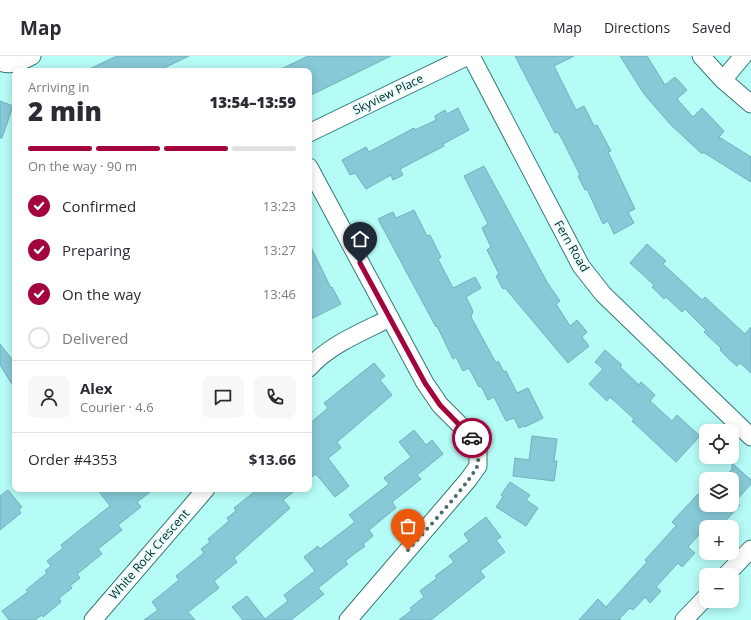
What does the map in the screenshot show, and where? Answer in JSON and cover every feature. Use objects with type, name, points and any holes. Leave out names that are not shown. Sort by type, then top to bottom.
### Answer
[{"type":"street","points":[[0,62],[6,64],[16,64],[32,56]]},
{"type":"street","name":"Skyview Place","points":[[312,132],[468,56]]},
{"type":"street","name":"Fern Road","points":[[471,56],[581,266],[603,294],[751,437]]},
{"type":"street","points":[[701,56],[723,80],[751,104]]},
{"type":"street","points":[[723,80],[743,56]]},
{"type":"street","points":[[312,173],[425,383],[440,405],[472,437],[478,450],[478,466],[468,480],[348,620]]},
{"type":"street","points":[[312,365],[330,350],[348,339],[390,318]]},
{"type":"street","name":"White Rock Crescent","points":[[93,620],[203,492]]},
{"type":"street","points":[[732,568],[751,548]]},
{"type":"street","points":[[684,620],[699,604]]},
{"type":"building","points":[[117,56],[189,56],[164,68],[91,68]]},
{"type":"building","points":[[308,56],[391,56],[312,95],[312,68],[283,68]]},
{"type":"building","points":[[515,56],[574,56],[554,66],[576,110],[584,106],[594,126],[597,125],[611,151],[608,152],[635,209],[628,212],[634,223],[614,234],[608,221],[603,224],[587,189],[585,190],[578,176],[580,175],[562,139],[558,132],[555,133]]},
{"type":"building","points":[[620,56],[647,56],[665,85],[675,77],[687,90],[677,99],[693,117],[702,108],[724,131],[719,137],[751,157],[751,182],[703,152],[702,154],[670,124],[644,94]]},
{"type":"building","points":[[0,101],[12,106],[12,109],[2,138],[0,138]]},
{"type":"building","points":[[458,108],[469,130],[443,144],[444,146],[400,169],[403,175],[393,180],[391,175],[366,189],[355,173],[350,175],[342,160],[366,147],[369,152],[414,128],[415,130],[436,120],[435,116],[445,110],[447,114]]},
{"type":"building","points":[[484,166],[547,282],[560,301],[556,304],[570,326],[577,320],[587,332],[582,337],[589,346],[568,363],[505,288],[503,289],[496,276],[499,274],[487,250],[491,247],[482,228],[488,224],[464,176]]},
{"type":"building","points":[[414,210],[427,236],[430,235],[441,257],[438,259],[453,288],[475,277],[481,288],[466,297],[473,311],[471,317],[496,363],[498,361],[504,372],[506,371],[517,393],[528,388],[543,418],[525,427],[519,428],[514,418],[506,421],[494,397],[488,400],[469,368],[463,371],[456,357],[453,359],[437,326],[436,327],[378,219],[393,212],[396,218]]},
{"type":"building","points":[[647,244],[666,261],[663,264],[702,300],[705,297],[745,334],[751,327],[751,373],[740,363],[737,366],[731,361],[720,350],[721,348],[704,332],[706,330],[685,309],[682,312],[666,297],[664,299],[652,287],[654,285],[630,263]]},
{"type":"building","points":[[312,249],[331,288],[332,287],[341,304],[312,318]]},
{"type":"building","points":[[0,344],[12,359],[12,384],[0,365]]},
{"type":"building","points":[[605,350],[622,365],[620,367],[639,385],[641,382],[655,395],[650,401],[672,421],[677,415],[699,435],[699,437],[676,462],[632,421],[634,419],[610,397],[607,401],[589,384],[603,369],[595,362]]},
{"type":"building","points":[[374,363],[385,376],[380,380],[392,395],[337,442],[341,448],[328,458],[349,486],[335,497],[316,474],[312,477],[312,421],[328,408],[324,403]]},
{"type":"building","points":[[414,430],[426,445],[432,440],[443,454],[417,475],[421,479],[392,502],[396,508],[369,530],[373,536],[363,544],[365,546],[345,561],[348,564],[318,588],[324,594],[291,620],[243,620],[232,607],[247,596],[265,619],[288,601],[284,595],[315,571],[304,557],[318,546],[320,549],[355,522],[349,515],[389,484],[384,478],[411,457],[399,442]]},
{"type":"building","points":[[532,436],[557,439],[554,461],[557,461],[554,481],[513,476],[515,458],[529,460]]},
{"type":"building","points":[[733,464],[751,480],[751,484],[739,497],[739,472],[729,472]]},
{"type":"building","points":[[510,482],[530,495],[526,500],[538,508],[526,526],[496,507],[503,497],[501,495]]},
{"type":"building","points":[[8,490],[22,507],[19,510],[21,513],[0,530],[0,496]]},
{"type":"building","points":[[99,492],[150,492],[137,502],[141,507],[118,525],[122,530],[98,549],[102,554],[77,574],[80,578],[70,586],[72,588],[59,598],[61,602],[43,617],[42,615],[35,620],[9,620],[2,611],[28,592],[26,590],[47,573],[45,571],[51,566],[47,561],[63,548],[61,545],[110,506]]},
{"type":"building","points":[[254,492],[293,492],[283,500],[290,508],[234,558],[237,562],[214,581],[219,588],[188,612],[195,620],[144,620],[158,610],[152,602],[179,580],[176,576],[204,553],[201,549],[210,542],[208,539],[229,521],[227,518],[236,511],[234,508]]},
{"type":"building","points":[[698,494],[699,512],[734,512],[726,520],[699,520],[699,535],[688,547],[695,553],[682,567],[678,563],[656,587],[661,591],[650,603],[645,597],[633,610],[630,608],[619,619],[621,620],[579,620],[598,599],[606,607],[647,562],[645,560],[676,526],[672,522]]},
{"type":"building","points":[[486,517],[501,537],[496,540],[505,552],[480,571],[485,577],[431,620],[399,620],[412,610],[410,608],[424,597],[420,591],[437,578],[435,576],[454,562],[449,556],[469,541],[464,534]]},
{"type":"way so far","points":[[408,550],[468,480],[478,466],[478,450],[472,438]]},
{"type":"route","points":[[360,263],[425,383],[440,405],[472,438]]}]
